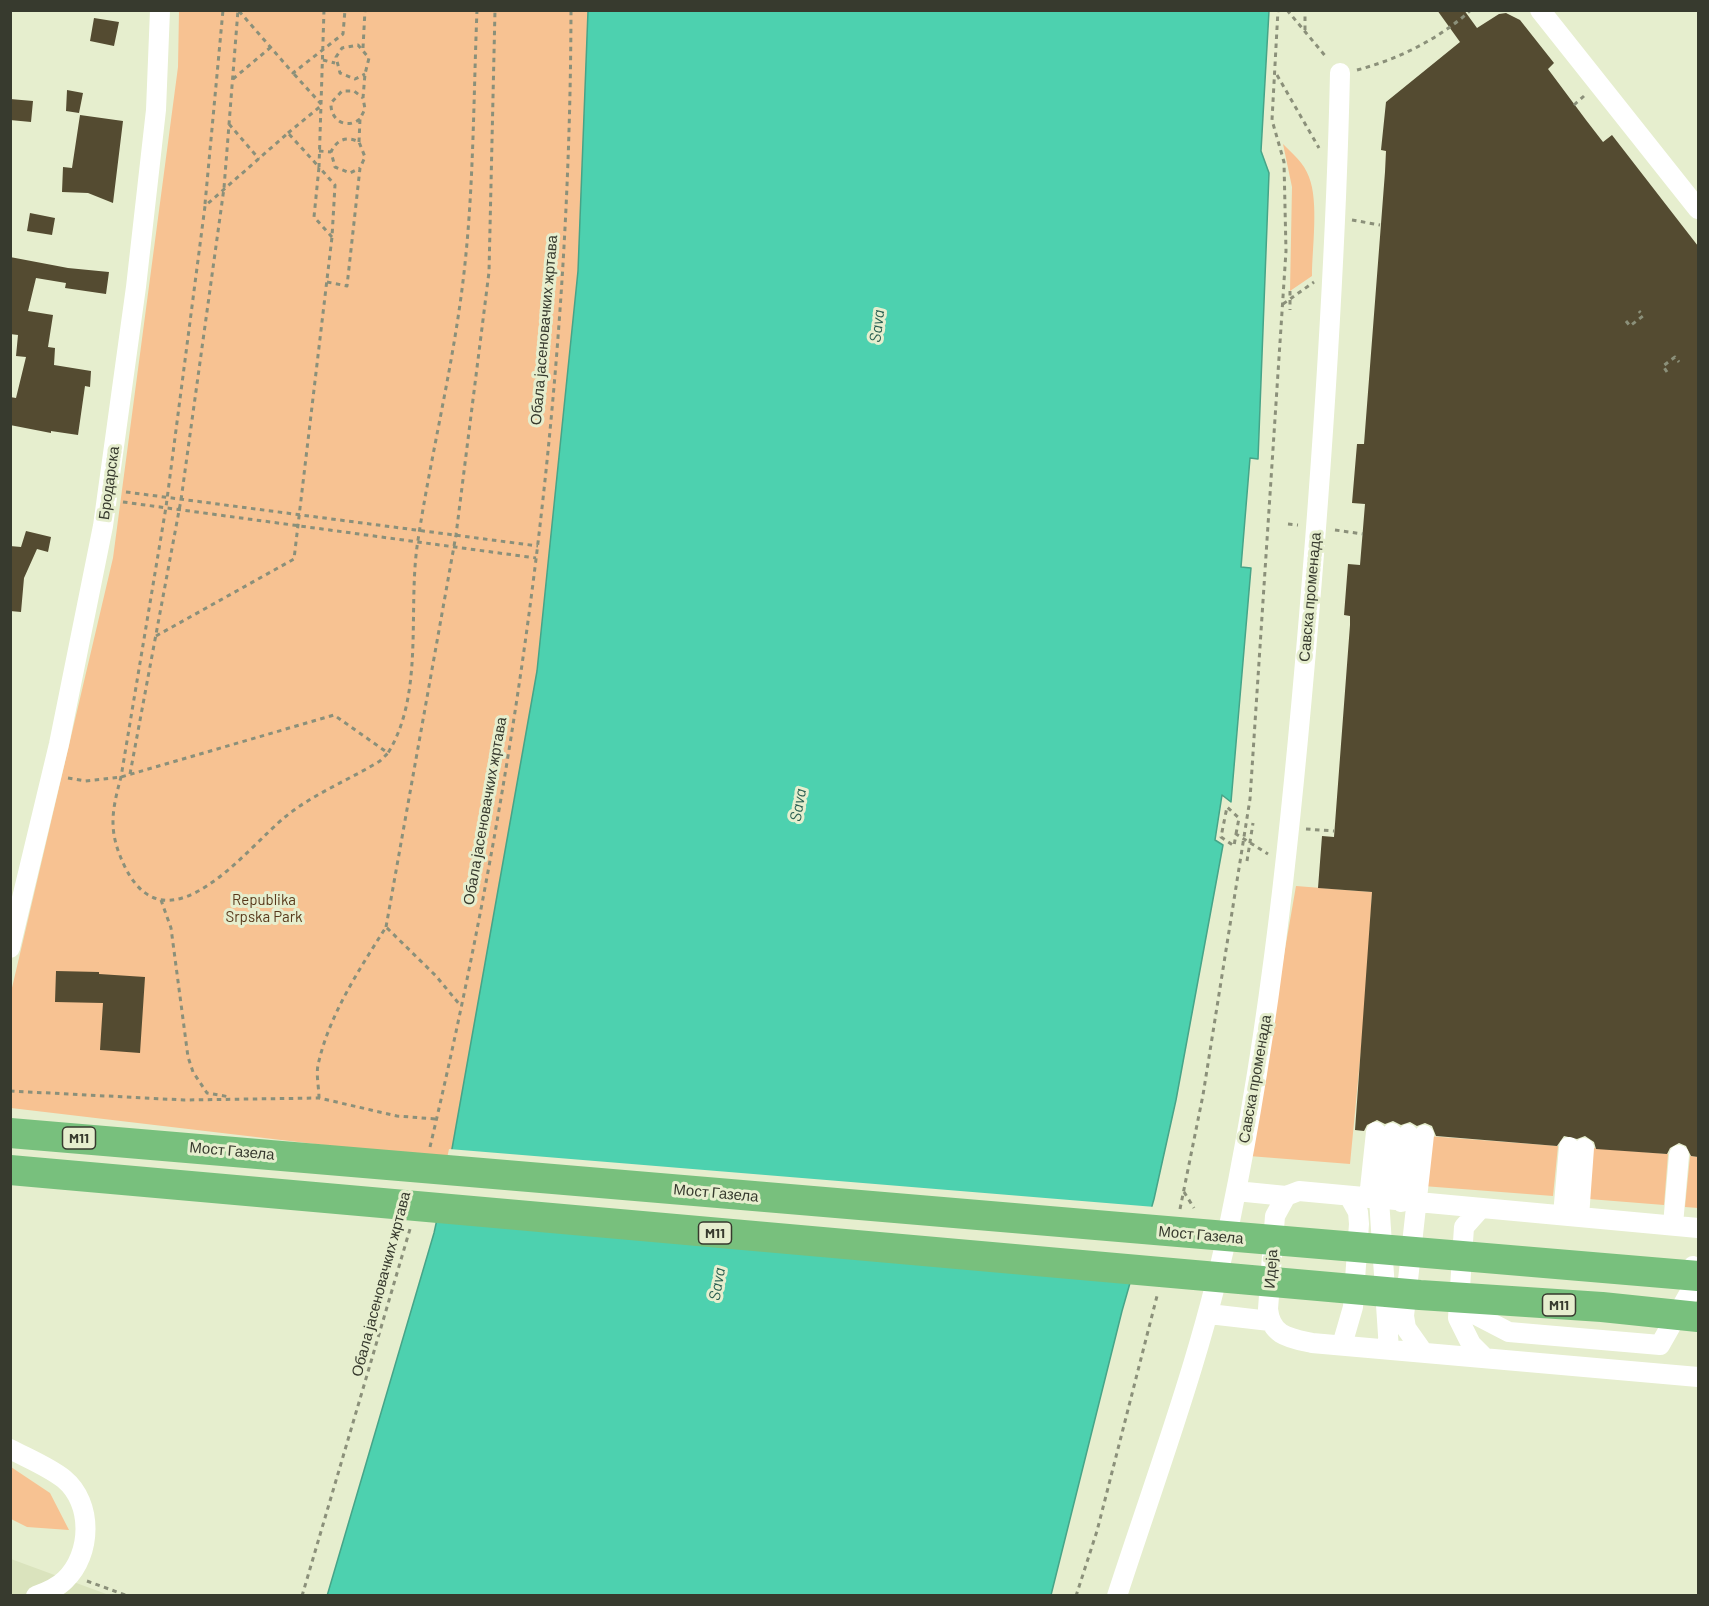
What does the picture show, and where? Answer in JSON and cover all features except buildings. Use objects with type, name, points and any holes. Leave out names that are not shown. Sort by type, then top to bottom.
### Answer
[{"type":"highway","name":"Мост Газела","points":[[10,1133],[1422,1254],[1697,1270]]},
{"type":"highway","name":"M11","points":[[10,1170],[1420,1295],[1602,1307],[1698,1317]]},
{"type":"street","name":"Бродарска","points":[[10,948],[52,774],[96,568],[144,216],[156,110],[160,10]]},
{"type":"street","points":[[1540,10],[1698,210]]},
{"type":"street","name":"Савска променада","points":[[1117,1596],[1209,1314],[1236,1191],[1269,995],[1292,828],[1316,527],[1336,218],[1340,73]]},
{"type":"street","points":[[1389,1350],[1383,1200],[1400,1134],[1383,1200],[1406,1328],[1423,1352]]},
{"type":"street","points":[[1571,1216],[1577,1147]]},
{"type":"street","points":[[1673,1226],[1679,1155]]},
{"type":"street","points":[[1236,1191],[1286,1196],[1299,1191],[1698,1228]]},
{"type":"street","name":"Идеја","points":[[1270,1321],[1268,1309],[1275,1216],[1286,1196]]},
{"type":"street","points":[[1342,1345],[1353,1306],[1358,1212],[1383,1200]]},
{"type":"street","points":[[1480,1209],[1464,1227],[1457,1305],[1462,1328],[1471,1344],[1485,1358]]},
{"type":"street","points":[[1457,1305],[1509,1332],[1660,1345],[1690,1292],[1697,1270],[1461,1249]]},
{"type":"street","points":[[1209,1314],[1270,1321],[1276,1332],[1285,1337],[1342,1345],[1698,1377]]},
{"type":"street","points":[[10,1449],[63,1478],[75,1492],[83,1507],[85,1536],[70,1575],[51,1590],[36,1596]]},
{"type":"path","points":[[223,10],[205,206],[166,507],[120,777],[111,816],[120,856],[130,877],[146,892],[167,901],[193,895],[215,883],[285,816],[380,762],[396,740],[408,708],[417,541],[460,302],[471,189],[477,10]]},
{"type":"path","points":[[239,10],[322,105]]},
{"type":"path","points":[[130,774],[181,500],[224,189],[239,10]]},
{"type":"path","points":[[324,10],[322,105],[314,217],[332,237]]},
{"type":"path","points":[[293,73],[343,34],[345,10]]},
{"type":"path","points":[[327,282],[347,286],[360,168],[365,152],[359,142],[360,119],[365,109],[363,98],[365,74],[369,58],[363,48],[365,10]]},
{"type":"path","points":[[319,1098],[318,1068],[327,1036],[354,979],[386,927],[456,535],[489,272],[495,10]]},
{"type":"path","name":"Обала јасеновачких жртава","points":[[428,1153],[492,849],[520,680],[538,546],[564,262],[571,10]]},
{"type":"path","points":[[1179,1210],[1203,1095],[1250,799],[1283,304],[1286,194],[1284,162],[1272,120],[1278,10]]},
{"type":"path","points":[[1287,10],[1340,73],[1386,61],[1412,50],[1437,37],[1472,10]]},
{"type":"path","points":[[1305,10],[1305,32]]},
{"type":"path","points":[[363,48],[347,45],[338,52],[336,63],[340,73],[349,78],[365,74]]},
{"type":"path","points":[[233,80],[271,47]]},
{"type":"path","points":[[323,60],[336,63]]},
{"type":"path","points":[[1276,74],[1315,142],[1338,173]]},
{"type":"path","points":[[360,119],[350,124],[339,122],[332,114],[331,105],[333,98],[342,91],[354,91],[363,98]]},
{"type":"path","points":[[205,206],[322,105],[331,105]]},
{"type":"path","points":[[229,124],[259,159]]},
{"type":"path","points":[[155,636],[294,559],[332,237],[335,185],[288,134]]},
{"type":"path","points":[[359,142],[342,140],[331,152],[332,162],[339,171],[350,173],[360,168]]},
{"type":"path","points":[[319,151],[331,152]]},
{"type":"path","points":[[1336,218],[1380,225]]},
{"type":"path","points":[[1283,304],[1312,284]]},
{"type":"path","points":[[1290,291],[1290,310]]},
{"type":"path","points":[[1626,321],[1630,326],[1637,321],[1643,316],[1639,311]]},
{"type":"path","points":[[1667,372],[1663,366],[1669,361],[1675,357],[1679,362]]},
{"type":"path","points":[[107,494],[167,498],[538,546]]},
{"type":"path","points":[[107,494],[179,509],[536,558]]},
{"type":"path","points":[[1316,527],[1363,534]]},
{"type":"path","points":[[52,774],[85,781],[120,777],[334,715],[388,753]]},
{"type":"path","points":[[1227,807],[1239,818],[1236,834],[1234,846],[1221,837],[1227,807]]},
{"type":"path","points":[[1246,861],[1252,823]]},
{"type":"path","points":[[1292,828],[1334,831]]},
{"type":"path","points":[[1236,834],[1268,855]]},
{"type":"path","points":[[160,898],[171,928],[188,1057],[193,1072],[207,1093],[219,1097],[267,1099]]},
{"type":"path","points":[[386,927],[436,976],[460,1005]]},
{"type":"path","points":[[10,1091],[29,1094],[184,1100],[319,1098],[397,1116],[436,1119]]},
{"type":"path","name":"Обала јасеновачких жртава","points":[[302,1596],[398,1276],[412,1220]]},
{"type":"path","points":[[1076,1596],[1097,1531],[1160,1286]]},
{"type":"path","points":[[70,1575],[128,1596]]},
{"type":"shaded area","points":[[11,1559],[109,1595],[11,1596]]},
{"type":"green space","name":"Republika Srpska Park","points":[[179,11],[588,11],[578,271],[537,671],[450,1160],[11,1108],[11,992],[113,558],[178,67]]},
{"type":"green space","points":[[1283,144],[1307,172],[1314,199],[1312,276],[1290,291],[1292,187]]},
{"type":"green space","points":[[1296,886],[1372,892],[1366,998],[1350,1164],[1249,1156]]},
{"type":"green space","points":[[1428,1136],[1558,1146],[1553,1196],[1423,1186]]},
{"type":"green space","points":[[1593,1148],[1668,1154],[1664,1205],[1589,1199]]},
{"type":"green space","points":[[1690,1156],[1698,1157],[1698,1208],[1685,1207]]},
{"type":"green space","points":[[11,1467],[50,1493],[69,1530],[27,1527],[11,1519]]},
{"type":"water","name":"Sava","points":[[588,11],[1269,11],[1261,151],[1269,173],[1258,459],[1250,458],[1241,567],[1251,568],[1231,802],[1222,795],[1215,840],[1223,845],[1176,1100],[1154,1199],[1122,1311],[1051,1595],[327,1596],[434,1233],[450,1160],[537,671],[578,271]]},
{"type":"pier","points":[[449,1149],[1155,1207],[1135,1275],[436,1210]]}]
